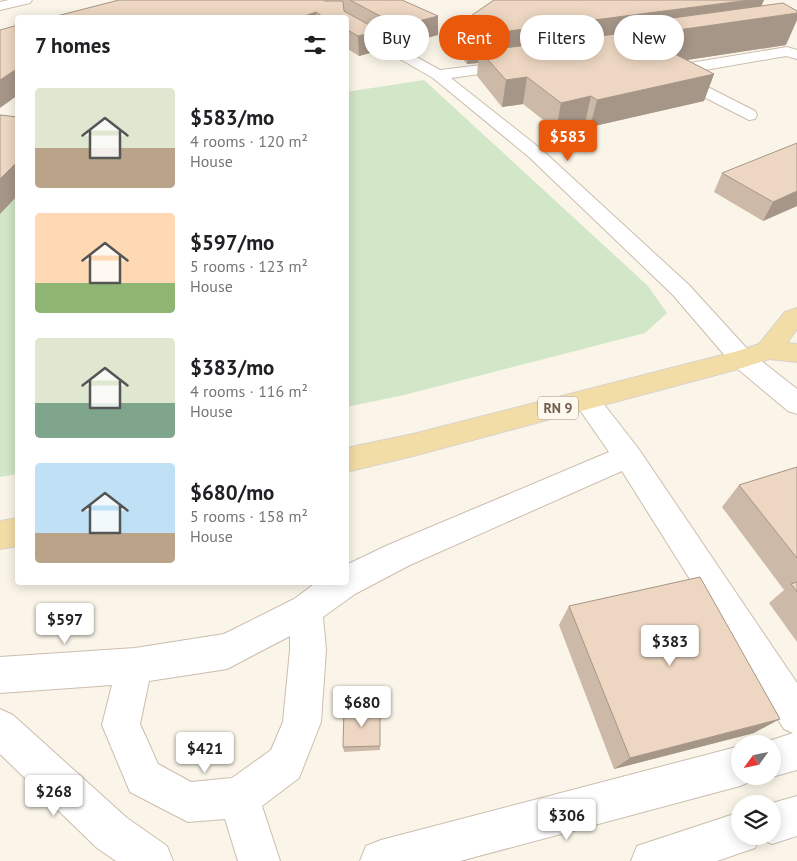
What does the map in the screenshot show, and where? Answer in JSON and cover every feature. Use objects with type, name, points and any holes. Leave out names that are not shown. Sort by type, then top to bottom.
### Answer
[{"type":"main road","points":[[768,350],[792,318],[797,316]]},
{"type":"main road","name":"RN 9","points":[[349,459],[413,446],[742,359],[768,350],[797,352]]},
{"type":"main road","points":[[0,535],[15,532]]},
{"type":"street","points":[[0,6],[26,0]]},
{"type":"street","points":[[349,24],[438,75],[542,160],[681,290],[742,359],[797,404]]},
{"type":"street","points":[[666,72],[787,51],[797,55]]},
{"type":"street","points":[[438,75],[533,63]]},
{"type":"street","points":[[650,63],[750,115]]},
{"type":"street","points":[[586,400],[628,456],[797,716]]},
{"type":"street","points":[[349,580],[399,555],[628,456]]},
{"type":"street","points":[[0,675],[135,666],[227,651],[306,610],[340,585]]},
{"type":"street","points":[[135,666],[121,725],[144,778],[188,802],[239,798],[285,764],[302,722],[308,650],[306,610]]},
{"type":"street","points":[[0,728],[112,833],[152,861]]},
{"type":"street","points":[[781,755],[797,751]]},
{"type":"street","points":[[381,861],[731,768]]},
{"type":"street","points":[[239,798],[259,861]]},
{"type":"street","points":[[781,820],[797,816]]},
{"type":"street","points":[[652,861],[731,837]]},
{"type":"green space","points":[[424,80],[648,286],[667,313],[645,333],[404,395],[349,406],[349,92]]},
{"type":"green space","points":[[15,188],[15,474],[0,477],[0,204]]},
{"type":"building","points":[[119,0],[343,1],[344,11],[364,22],[364,35],[358,36],[349,31],[349,15],[320,15],[316,12],[308,15],[61,15]]},
{"type":"building","points":[[350,0],[402,0],[438,16],[429,18],[429,15],[378,15]]},
{"type":"building","points":[[494,0],[749,0],[633,15],[614,15],[614,17],[604,19],[604,15],[520,15],[520,30],[510,31],[510,15],[472,15]]},
{"type":"building","points":[[783,3],[797,11],[797,13],[684,29],[684,16]]},
{"type":"building","points":[[15,26],[15,70],[0,80],[0,30]]},
{"type":"building","points":[[614,34],[614,60],[684,59],[714,74],[597,100],[591,96],[561,103],[527,77],[506,80],[488,60],[510,60],[510,47],[520,46],[520,60],[604,60],[604,36]]},
{"type":"building","points":[[0,115],[15,117],[15,164],[0,179]]},
{"type":"building","points":[[797,143],[797,191],[773,202],[722,173]]},
{"type":"building","points":[[797,467],[797,558],[739,485]]},
{"type":"building","points":[[700,577],[780,719],[630,758],[569,606]]},
{"type":"building","points":[[797,582],[797,592],[791,584]]},
{"type":"building","points":[[380,708],[380,746],[343,747],[344,709]]}]
